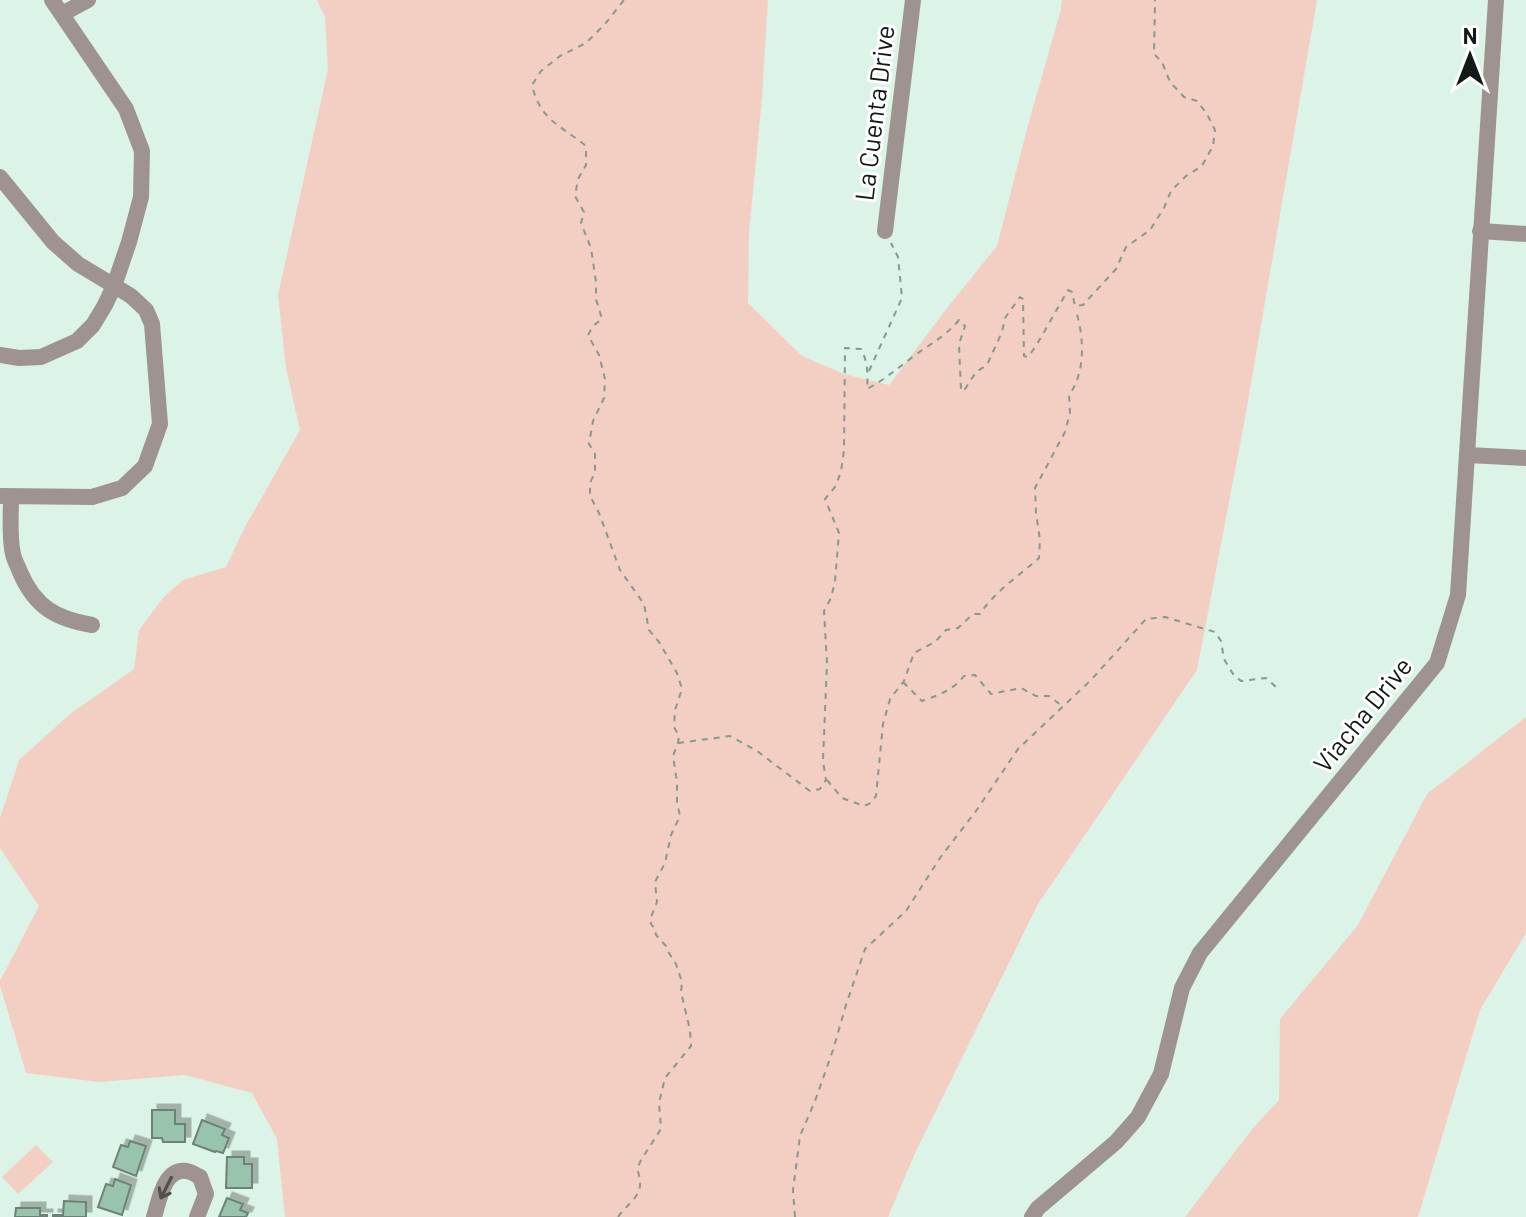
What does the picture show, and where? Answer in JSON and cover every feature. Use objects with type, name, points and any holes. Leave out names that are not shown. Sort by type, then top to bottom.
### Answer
[{"type":"street","points":[[0,355],[41,357],[77,341],[93,325],[114,286],[141,197],[142,151],[126,109],[57,7],[88,0]]},
{"type":"street","name":"La Cuenta Drive","points":[[885,231],[913,0]]},
{"type":"street","name":"Viacha Drive","points":[[1032,1217],[1038,1208],[1116,1142],[1138,1117],[1161,1074],[1182,988],[1200,953],[1437,663],[1458,595],[1496,0]]},
{"type":"street","points":[[0,177],[53,242],[78,264],[131,296],[146,310],[152,324],[160,424],[145,466],[122,488],[92,497],[6,497],[12,554],[26,587],[53,614],[92,625]]},
{"type":"street","points":[[1480,231],[1526,234]]},
{"type":"street","points":[[1468,455],[1526,458]]},
{"type":"street","points":[[154,1217],[166,1181],[176,1173],[186,1171],[200,1177],[206,1194],[197,1217]]},
{"type":"path","points":[[618,1217],[640,1189],[637,1169],[661,1129],[659,1103],[665,1078],[691,1046],[682,982],[676,964],[651,924],[657,902],[655,882],[665,863],[671,835],[680,816],[673,756],[679,736],[674,727],[675,710],[682,689],[677,673],[649,630],[644,604],[620,570],[590,496],[595,454],[589,444],[593,421],[604,398],[605,379],[599,355],[588,335],[602,319],[596,299],[594,263],[581,223],[584,212],[575,196],[578,179],[586,165],[586,146],[547,117],[535,102],[532,85],[541,71],[560,56],[586,43],[624,0]]},
{"type":"path","points":[[1076,311],[1081,326],[1081,365],[1076,385],[1069,395],[1070,413],[1065,432],[1035,488],[1039,558],[997,593],[980,614],[973,614],[958,628],[946,630],[935,642],[914,653],[903,682],[890,699],[882,735],[876,796],[864,806],[842,798],[826,780],[823,761],[827,663],[824,611],[835,581],[839,533],[825,499],[835,487],[841,472],[844,450],[845,348],[861,349],[868,372],[867,389],[885,380],[948,334],[959,320],[965,326],[959,344],[961,391],[976,372],[987,365],[1005,318],[1020,297],[1023,299],[1024,356],[1028,357],[1068,290],[1072,292],[1075,306],[1083,305],[1116,269],[1126,247],[1150,230],[1171,191],[1202,166],[1213,146],[1215,130],[1197,101],[1184,97],[1170,82],[1162,62],[1154,54],[1155,0]]},
{"type":"path","points":[[868,372],[902,298],[898,257],[885,231]]},
{"type":"path","points":[[795,1217],[793,1190],[800,1136],[829,1063],[865,949],[906,911],[1018,749],[1091,680],[1146,619],[1165,617],[1215,632],[1233,674],[1241,681],[1266,678],[1277,688]]},
{"type":"path","points":[[903,682],[922,701],[942,695],[964,676],[975,675],[991,694],[1021,688],[1036,696],[1049,696],[1063,706]]},
{"type":"path","points":[[678,743],[730,736],[757,751],[810,791],[820,789],[826,780]]},
{"type":"shaded area","points":[[317,0],[768,0],[749,233],[748,303],[802,356],[844,374],[889,385],[997,246],[1062,0],[1317,0],[1245,418],[1197,670],[1038,904],[915,1153],[888,1217],[285,1217],[277,1139],[252,1093],[185,1075],[99,1082],[26,1073],[0,985],[39,906],[0,848],[0,818],[19,760],[70,714],[134,669],[139,630],[163,598],[183,580],[226,567],[300,430],[286,368],[278,295],[328,69],[325,17]]},
{"type":"shaded area","points":[[1526,717],[1526,933],[1480,1010],[1418,1217],[1185,1217],[1253,1128],[1279,1100],[1280,1019],[1358,925],[1427,794]]},
{"type":"shaded area","points":[[36,1145],[53,1162],[18,1194],[2,1177]]},
{"type":"building","points":[[152,1110],[175,1110],[175,1124],[185,1124],[185,1142],[163,1142],[162,1138],[152,1138]]},
{"type":"building","points":[[202,1120],[225,1129],[222,1135],[229,1138],[223,1153],[193,1144]]},
{"type":"building","points":[[130,1141],[146,1146],[136,1176],[113,1167],[121,1145],[128,1147]]},
{"type":"building","points":[[227,1157],[244,1157],[244,1164],[252,1164],[252,1188],[226,1188]]},
{"type":"building","points":[[115,1179],[131,1185],[122,1215],[98,1207],[106,1184],[113,1186]]},
{"type":"building","points":[[227,1198],[243,1204],[240,1210],[248,1213],[246,1217],[219,1217]]},
{"type":"building","points":[[64,1201],[86,1202],[86,1217],[53,1217],[63,1215]]},
{"type":"building","points":[[16,1208],[40,1208],[40,1215],[47,1217],[15,1217]]}]
